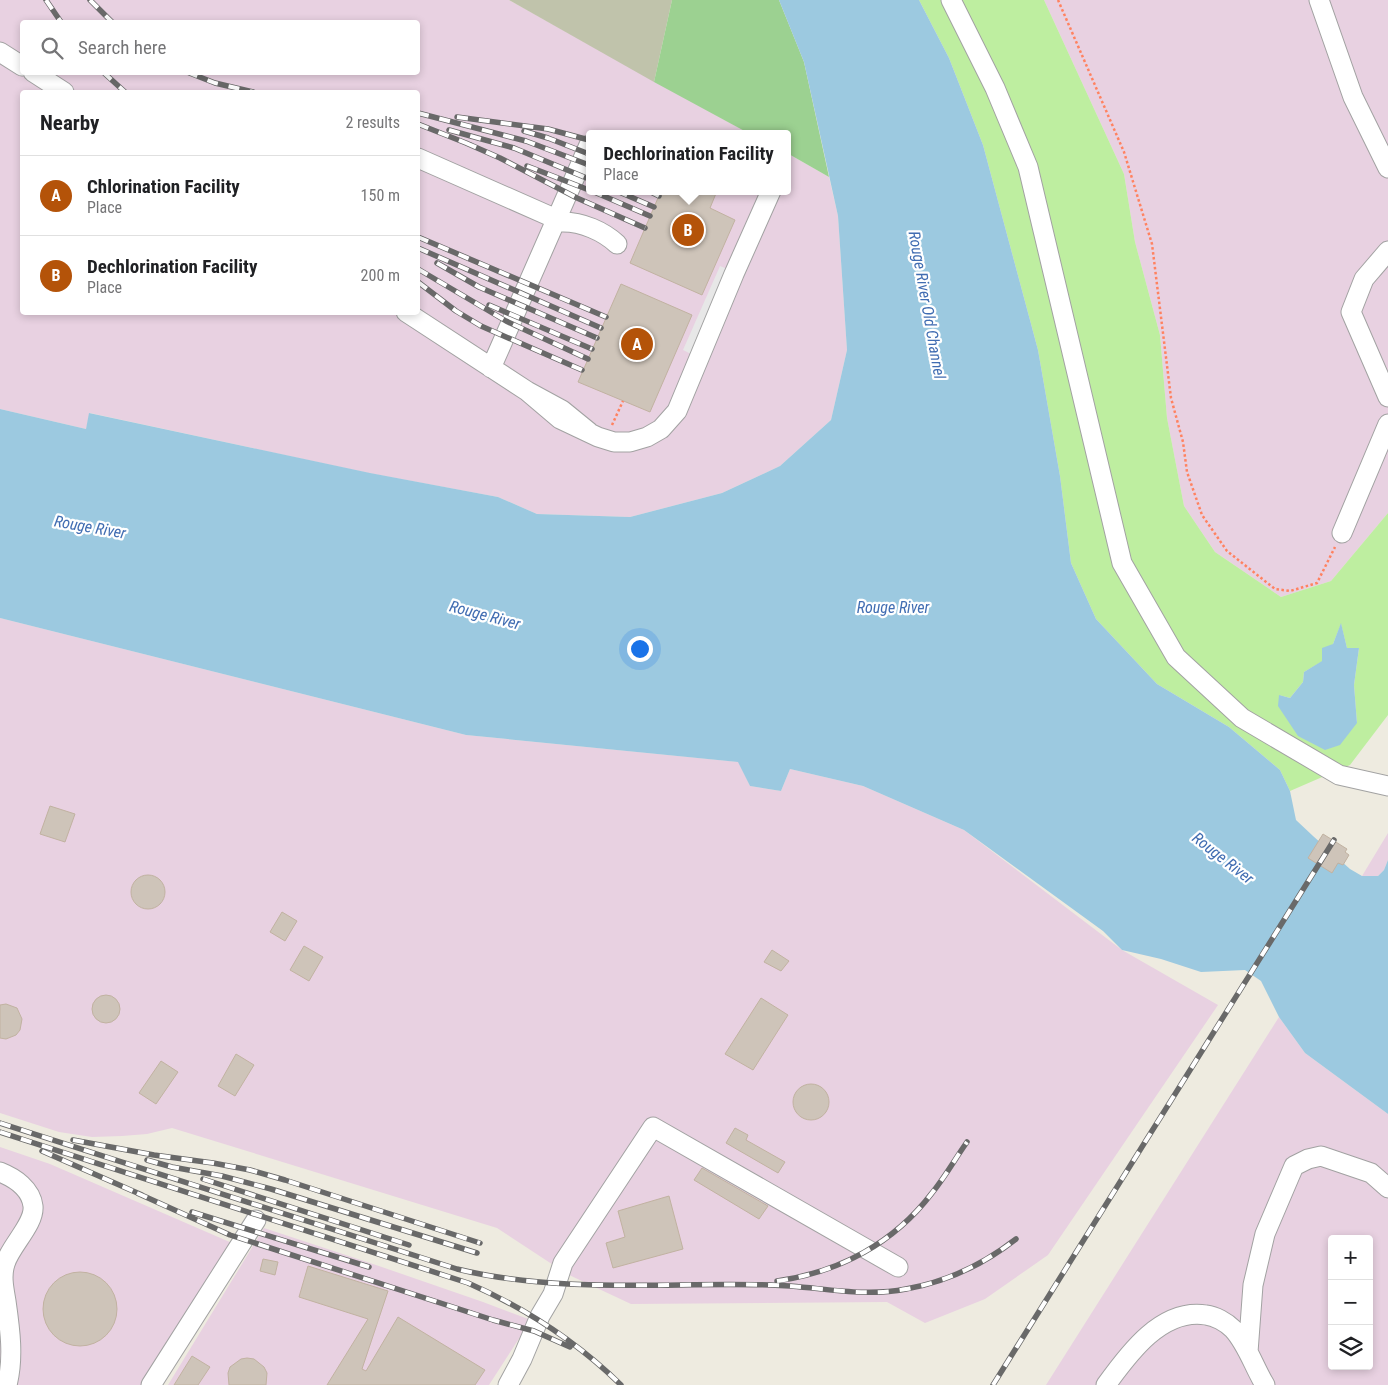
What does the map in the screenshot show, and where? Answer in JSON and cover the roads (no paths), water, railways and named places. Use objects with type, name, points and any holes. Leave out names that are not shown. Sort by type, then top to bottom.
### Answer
[{"type":"lane","points":[[951,0],[996,88],[1028,167],[1122,562],[1176,657],[1242,718],[1339,775],[1388,786]]},
{"type":"lane","points":[[1319,0],[1352,97],[1388,168]]},
{"type":"lane","points":[[0,52],[20,65]]},
{"type":"lane","points":[[38,75],[61,90]]},
{"type":"lane","points":[[491,368],[560,221],[586,153]]},
{"type":"lane","points":[[420,159],[560,221]]},
{"type":"lane","points":[[411,315],[527,391],[562,410],[597,436],[630,442],[647,437],[661,429],[677,411],[769,195]]},
{"type":"lane","points":[[1388,250],[1364,279],[1351,312],[1388,397]]},
{"type":"lane","points":[[1342,533],[1388,424]]},
{"type":"lane","points":[[508,1385],[522,1359],[540,1316],[553,1294],[563,1263],[653,1126],[898,1267]]},
{"type":"lane","points":[[1248,1352],[1253,1285],[1265,1234],[1294,1166],[1308,1159],[1321,1156],[1371,1173],[1388,1188]]},
{"type":"lane","points":[[0,1172],[10,1176],[22,1185],[32,1201],[33,1207],[30,1220],[5,1263],[3,1279],[10,1344],[8,1380]]},
{"type":"lane","points":[[151,1385],[256,1220]]},
{"type":"lane","points":[[1106,1385],[1122,1363],[1146,1337],[1178,1316],[1196,1313],[1214,1316],[1232,1328],[1248,1352],[1255,1369],[1265,1385]]},
{"type":"water","name":"Rouge River","points":[[779,0],[919,0],[949,58],[983,145],[1038,350],[1060,476],[1071,563],[1096,619],[1157,684],[1229,727],[1280,770],[1290,791],[1296,820],[1350,869],[1362,876],[1378,876],[1384,870],[1388,860],[1388,1114],[1305,1053],[1279,1017],[1261,981],[1245,970],[1201,972],[1161,959],[1122,950],[1103,931],[964,830],[863,786],[790,769],[781,791],[750,786],[738,762],[466,735],[0,618],[0,409],[86,429],[89,413],[370,473],[498,497],[537,514],[630,517],[722,493],[780,466],[831,420],[847,350],[838,216],[804,62]]},
{"type":"water","points":[[1341,623],[1347,648],[1359,648],[1354,685],[1357,723],[1340,745],[1325,750],[1298,736],[1278,706],[1279,695],[1290,698],[1303,682],[1304,672],[1322,661],[1322,648],[1333,644]]},
{"type":"railway","points":[[46,0],[60,20]]},
{"type":"railway","points":[[90,0],[110,20]]},
{"type":"railway","points":[[106,75],[123,90]]},
{"type":"railway","points":[[195,75],[215,83],[245,90]]},
{"type":"railway","points":[[420,114],[526,141],[586,164]]},
{"type":"railway","points":[[457,117],[548,129],[586,139]]},
{"type":"railway","points":[[420,125],[471,145]]},
{"type":"railway","points":[[449,130],[514,148],[586,178]]},
{"type":"railway","points":[[524,131],[586,153]]},
{"type":"railway","points":[[466,143],[500,158],[577,198],[645,228]]},
{"type":"railway","points":[[527,166],[586,189]]},
{"type":"railway","points":[[601,195],[650,216]]},
{"type":"railway","points":[[626,195],[654,207]]},
{"type":"railway","points":[[420,238],[606,317]]},
{"type":"railway","points":[[420,249],[601,328]]},
{"type":"railway","points":[[437,263],[479,287],[597,338]]},
{"type":"railway","points":[[420,270],[506,321],[588,359]]},
{"type":"railway","points":[[420,284],[456,311],[481,326],[582,370]]},
{"type":"railway","points":[[489,305],[592,349]]},
{"type":"railway","points":[[993,1385],[1334,840]]},
{"type":"railway","points":[[0,1123],[457,1269],[535,1282],[613,1285],[732,1284],[788,1286],[855,1292],[889,1291],[921,1286],[950,1277],[978,1264],[1016,1239]]},
{"type":"railway","points":[[0,1132],[468,1283],[510,1303],[549,1327],[586,1354],[621,1385]]},
{"type":"railway","points":[[73,1140],[250,1170],[480,1243]]},
{"type":"railway","points":[[777,1281],[800,1277],[844,1262],[864,1252],[901,1227],[937,1187],[967,1142]]},
{"type":"railway","points":[[42,1151],[142,1195]]},
{"type":"railway","points":[[147,1160],[271,1189],[477,1253]]},
{"type":"railway","points":[[203,1179],[409,1245]]},
{"type":"railway","points":[[137,1193],[230,1235],[493,1320],[534,1331],[570,1347]]},
{"type":"railway","points":[[192,1212],[369,1267]]},
{"type":"place","name":"Dechlorination Facility","points":[[688,230]]},
{"type":"place","name":"Chlorination Facility","points":[[637,344]]},
{"type":"water label","name":"Rouge River Old Channel","points":[[927,305]]}]
